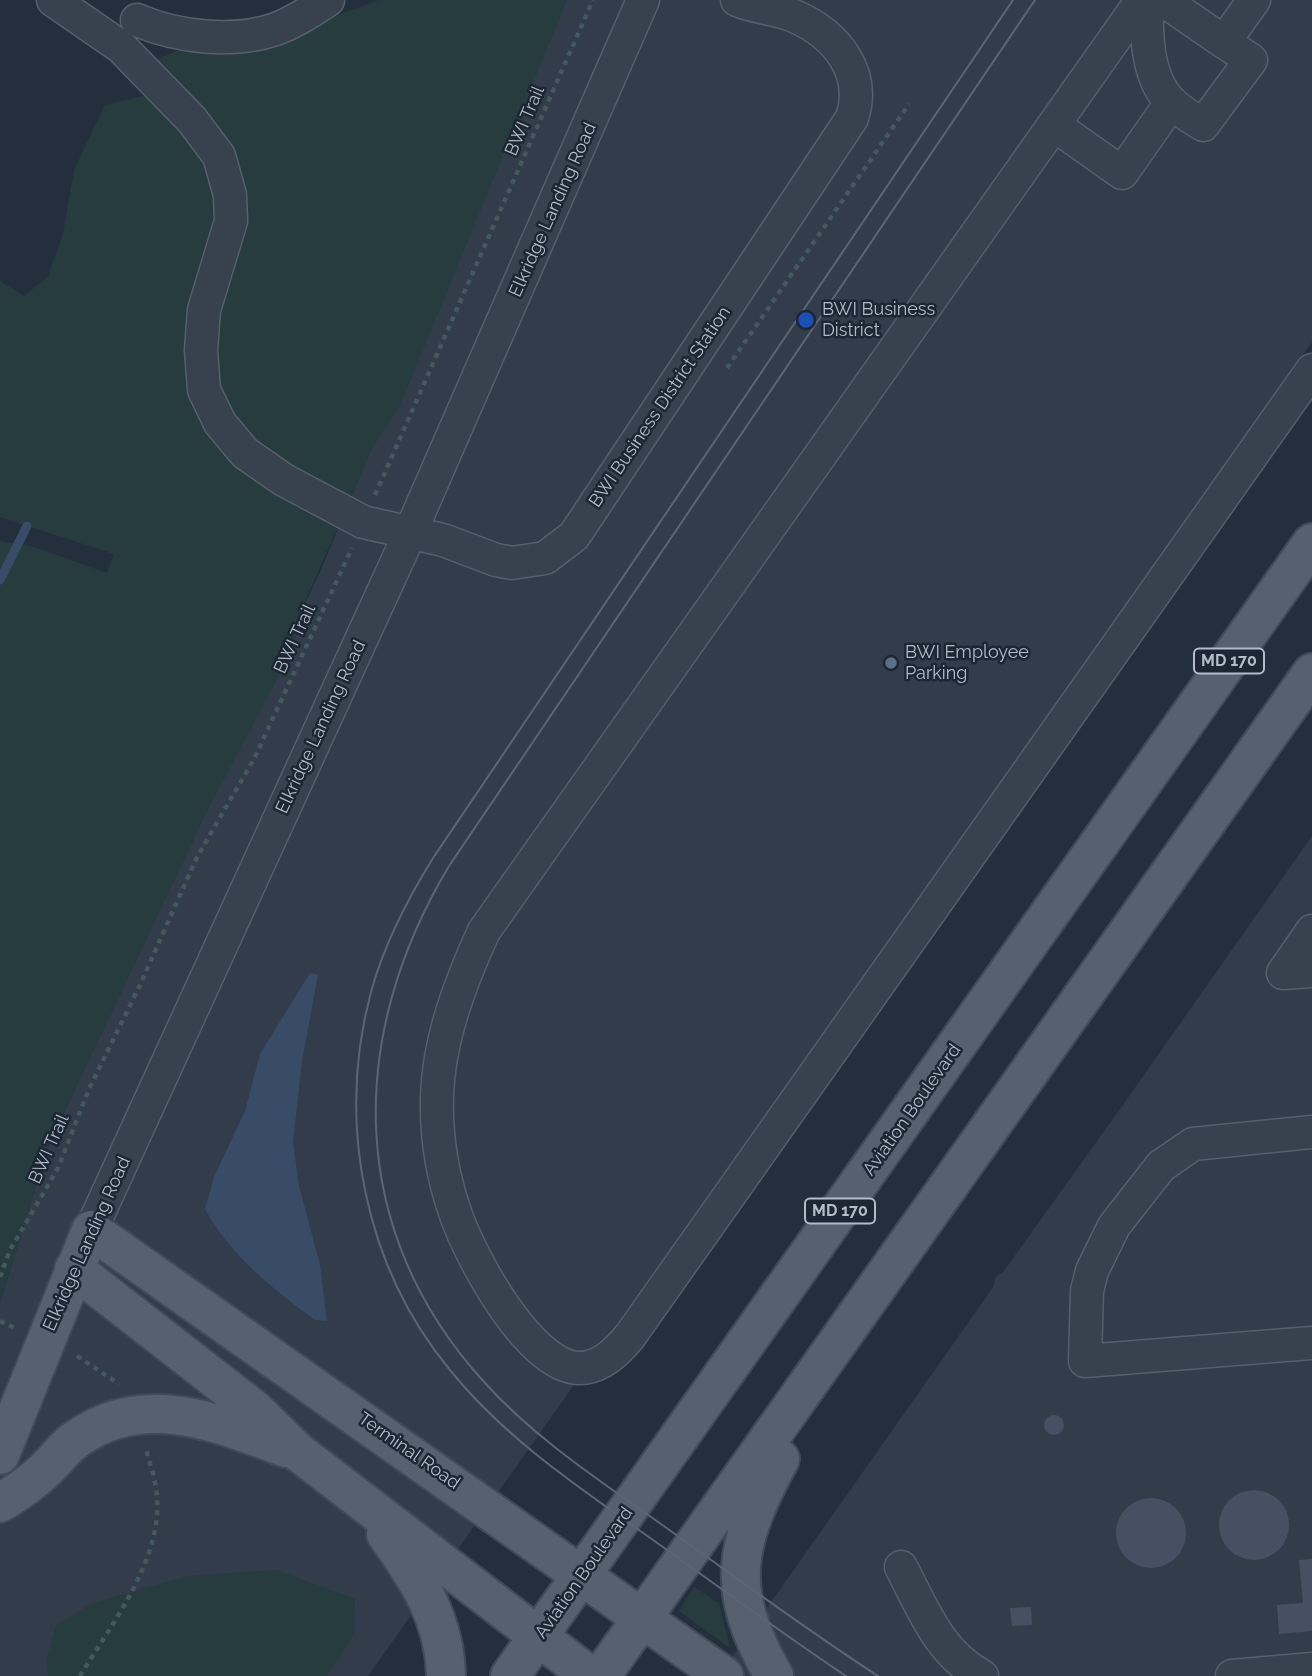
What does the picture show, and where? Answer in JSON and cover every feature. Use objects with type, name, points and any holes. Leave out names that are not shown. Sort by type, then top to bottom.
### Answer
[{"type":"main road","name":"Aviation Boulevard","points":[[510,1676],[1312,543]]},
{"type":"main road","points":[[601,1676],[1312,673]]},
{"type":"main road","name":"Elkridge Landing Road","points":[[0,1455],[91,1230]]},
{"type":"main road","name":"Terminal Road","points":[[91,1230],[379,1430],[581,1577],[724,1676]]},
{"type":"main road","points":[[74,1269],[255,1410],[298,1452],[590,1676]]},
{"type":"main road","points":[[774,1676],[755,1643],[744,1612],[740,1580],[744,1539],[763,1491],[853,1323]]},
{"type":"main road","points":[[0,1503],[20,1492],[79,1437],[109,1422],[136,1414],[173,1413],[204,1419],[298,1452]]},
{"type":"main road","points":[[360,1499],[414,1573],[432,1605],[443,1637],[446,1676]]},
{"type":"street","name":"BWI Business District Station","points":[[53,0],[121,47],[192,120],[219,156],[230,195],[232,221],[204,310],[201,351],[204,390],[220,423],[244,453],[284,480],[363,522],[443,540],[512,563],[545,558],[567,543],[589,515],[845,131],[857,103],[857,87],[850,65],[836,45],[794,16],[737,0]]},
{"type":"street","points":[[121,47],[139,10],[163,31],[200,36],[244,35],[273,30],[298,19],[328,0]]},
{"type":"street","name":"Elkridge Landing Road","points":[[91,1230],[410,533],[643,0]]},
{"type":"street","points":[[1142,0],[492,920],[469,965],[453,1010],[439,1077],[438,1123],[446,1183],[465,1239],[487,1282],[512,1318],[550,1356],[576,1368],[591,1367],[619,1349],[630,1336],[1312,370]]},
{"type":"street","points":[[1148,0],[1148,46],[1158,83],[1171,103],[1203,125],[1251,60],[1163,0]]},
{"type":"street","points":[[1224,42],[1254,0]]},
{"type":"street","points":[[1054,125],[1122,173],[1171,103]]},
{"type":"street","points":[[1312,931],[1283,973],[1312,971]]},
{"type":"street","points":[[1312,1132],[1193,1144],[1161,1166],[1114,1226],[1092,1271],[1087,1291],[1085,1361],[1312,1343]]},
{"type":"street","points":[[901,1567],[939,1640],[965,1667],[982,1676]]},
{"type":"street","points":[[1233,1676],[1312,1669]]},
{"type":"path","name":"BWI Trail","points":[[0,1278],[10,1250],[58,1168],[89,1089],[140,985],[197,857],[254,759],[449,334],[593,0]]},
{"type":"path","points":[[719,379],[909,104]]},
{"type":"path","points":[[0,1321],[6,1324]]},
{"type":"path","points":[[85,1360],[124,1388]]},
{"type":"path","points":[[80,1676],[125,1601],[152,1545],[158,1495],[145,1445]]},
{"type":"shaded area","points":[[558,0],[1312,0],[1312,342],[368,1676],[0,1676],[0,1303],[49,1144],[320,572]]},
{"type":"shaded area","points":[[1312,836],[1312,1676],[719,1676],[994,1286],[995,1278],[1004,1271]]},
{"type":"green space","points":[[379,0],[567,0],[400,406],[371,450],[298,618],[303,620],[283,668],[206,813],[48,1146],[0,1303],[0,541],[34,547],[107,573],[114,554],[0,517],[0,281],[24,296],[48,276],[63,234],[74,170],[105,105],[147,95],[163,72],[158,59],[181,49],[273,39]]},
{"type":"green space","points":[[276,1570],[355,1599],[354,1635],[327,1676],[48,1676],[47,1658],[56,1625],[93,1603],[188,1576]]},
{"type":"green space","points":[[694,1587],[719,1603],[730,1648],[679,1611]]},
{"type":"water","points":[[310,973],[318,975],[302,1061],[293,1142],[299,1186],[320,1265],[327,1321],[315,1320],[254,1270],[227,1241],[205,1209],[214,1177],[245,1111],[260,1054]]},
{"type":"building","points":[[1050,1415],[1058,1415],[1064,1425],[1058,1435],[1050,1435],[1044,1429],[1044,1421]]},
{"type":"building","points":[[1247,1490],[1261,1490],[1274,1496],[1283,1505],[1289,1525],[1287,1538],[1279,1550],[1261,1560],[1247,1560],[1234,1554],[1225,1545],[1219,1532],[1219,1518],[1225,1505],[1234,1496]]},
{"type":"building","points":[[1144,1498],[1158,1498],[1171,1504],[1180,1513],[1186,1533],[1184,1546],[1176,1558],[1158,1568],[1144,1568],[1131,1562],[1122,1553],[1116,1540],[1116,1526],[1122,1513],[1131,1504]]},
{"type":"building","points":[[1312,1559],[1312,1631],[1279,1634],[1277,1605],[1303,1603],[1299,1560]]},
{"type":"building","points":[[1031,1607],[1032,1625],[1012,1626],[1010,1608]]},
{"type":"waterway","points":[[0,580],[27,526]]},
{"type":"tram line","points":[[846,1676],[549,1465],[497,1420],[450,1370],[420,1329],[396,1285],[378,1239],[365,1191],[358,1141],[356,1091],[361,1041],[371,992],[389,940],[433,858],[1013,0]]},
{"type":"tram line","points":[[878,1676],[578,1465],[529,1426],[485,1383],[439,1324],[406,1262],[385,1198],[376,1132],[378,1065],[392,998],[415,931],[449,866],[1035,0]]},
{"type":"place","name":"BWI Business District","points":[[806,320]]},
{"type":"place","name":"BWI Employee Parking","points":[[891,663]]}]
